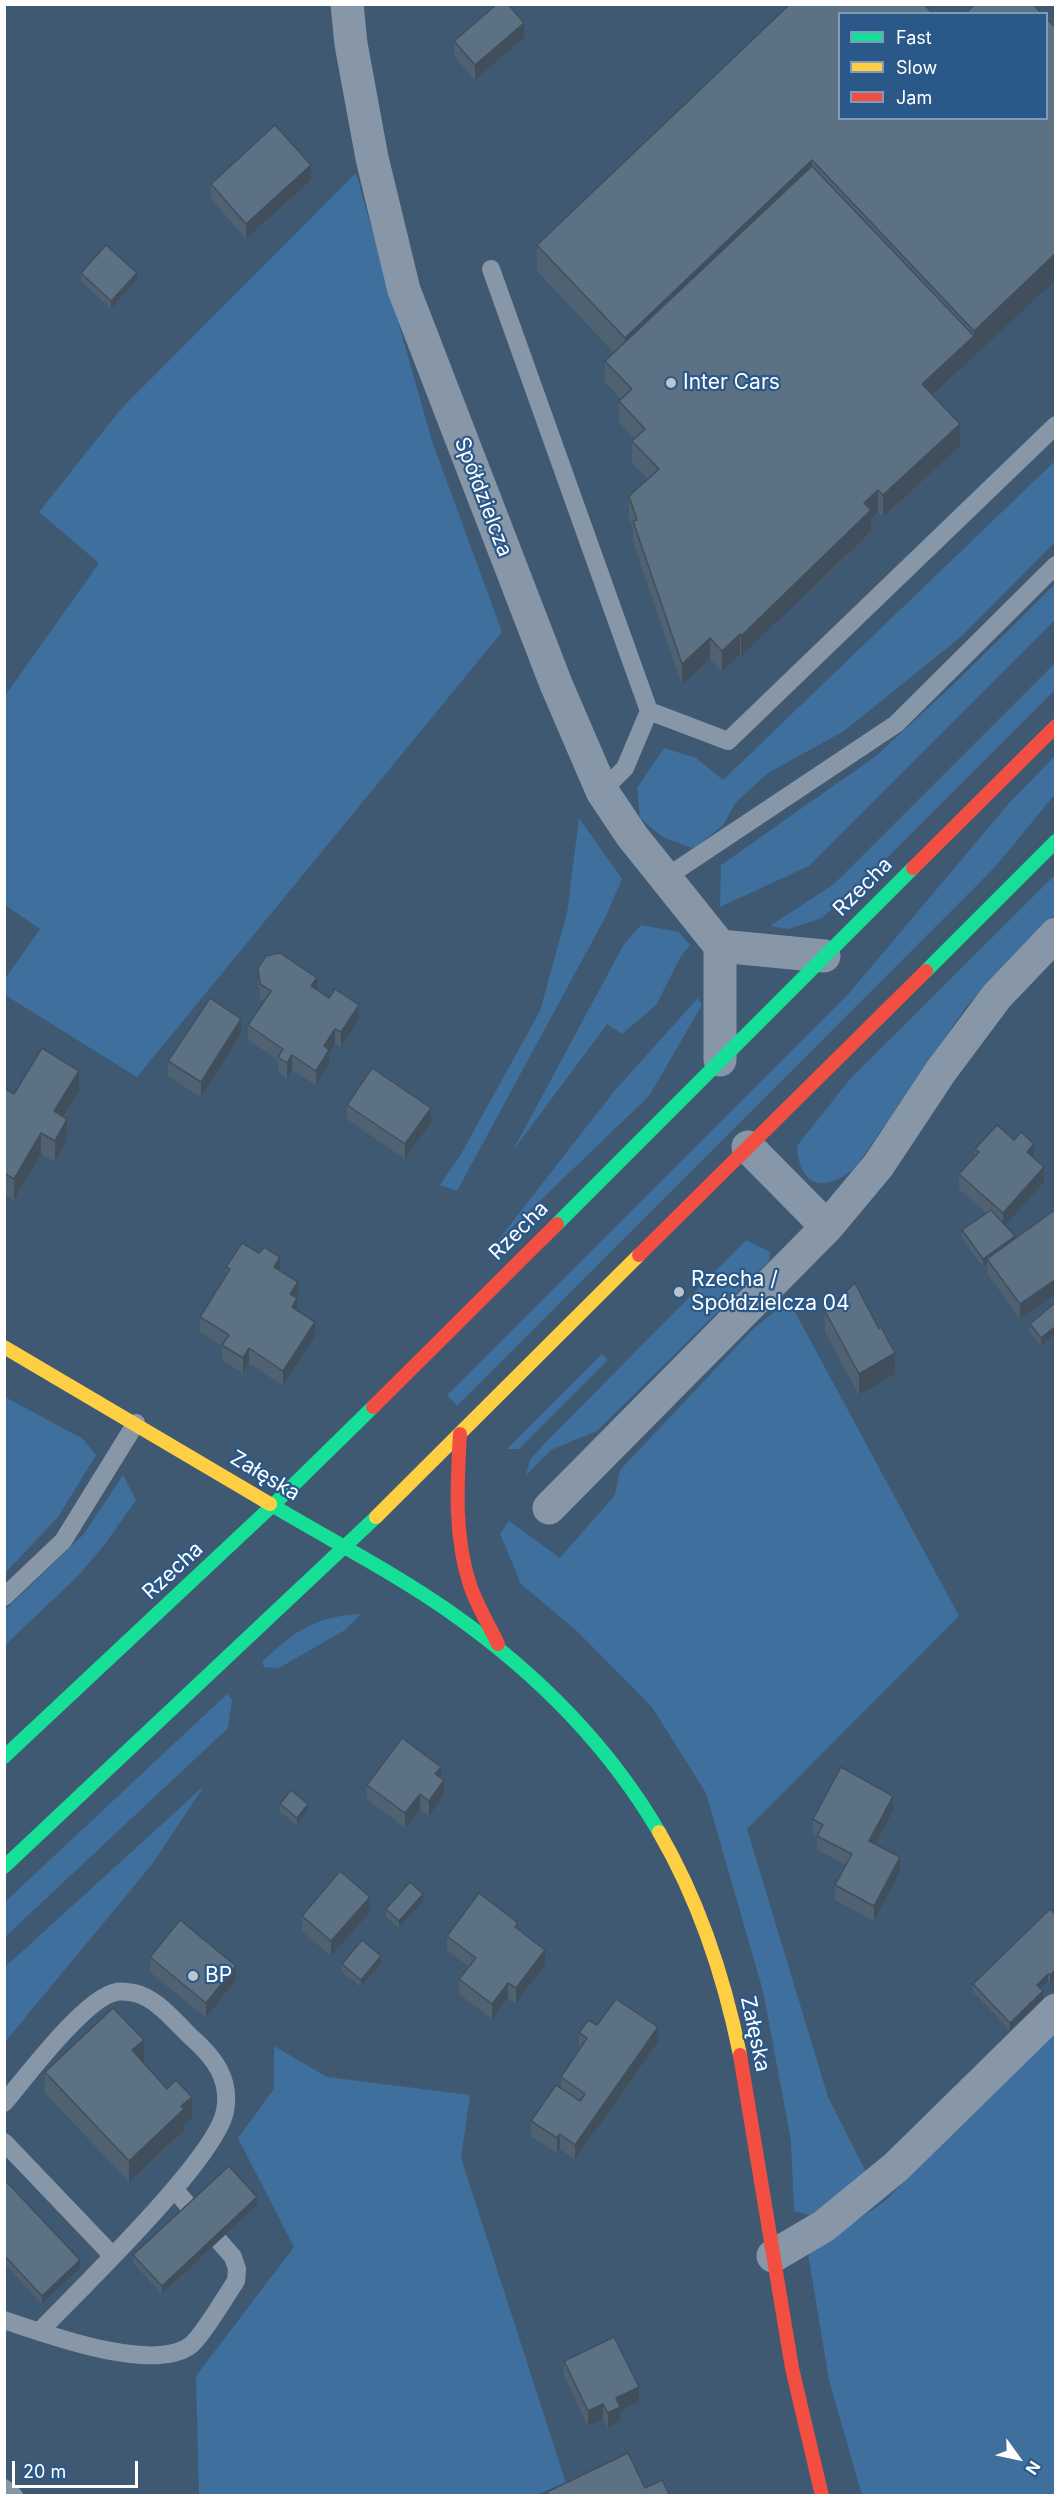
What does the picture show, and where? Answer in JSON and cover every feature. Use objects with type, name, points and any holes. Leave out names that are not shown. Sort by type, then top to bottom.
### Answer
[{"type":"main road","name":"Rzecha","points":[[4,1757],[273,1505],[1056,726]]},
{"type":"main road","points":[[4,1867],[344,1549],[1056,841]]},
{"type":"main road","name":"Załęska","points":[[4,1347],[446,1609],[500,1648],[571,1712],[614,1761],[661,1830],[685,1879],[717,1960],[740,2056],[786,2344],[822,2496]]},
{"type":"main road","name":"Załęska","points":[[460,1434],[456,1500],[459,1546],[470,1587],[500,1648]]},
{"type":"street","name":"Spółdzielcza","points":[[347,4],[351,44],[372,158],[404,290],[556,684],[602,791],[632,836],[720,946]]},
{"type":"street","points":[[549,1508],[827,1227],[878,1166],[941,1071],[997,996],[1056,934]]},
{"type":"street","points":[[720,1060],[720,946],[824,956]]},
{"type":"street","points":[[748,1147],[827,1227]]},
{"type":"street","points":[[772,2256],[824,2226],[896,2167],[1056,2010]]},
{"type":"lane","points":[[491,269],[649,711],[625,768],[602,791]]},
{"type":"lane","points":[[649,711],[728,741],[1056,425]]},
{"type":"lane","points":[[665,879],[896,724],[1056,566]]},
{"type":"lane","points":[[4,1597],[63,1541],[136,1424]]},
{"type":"lane","points":[[4,2103],[71,2025],[93,2004],[115,1992],[136,1993],[152,2001],[207,2050],[221,2070],[226,2091],[225,2112],[214,2136],[174,2189],[39,2332]]},
{"type":"lane","points":[[4,2142],[112,2255]]},
{"type":"lane","points":[[4,2320],[74,2343],[152,2357],[174,2354],[192,2344],[236,2281],[237,2269],[233,2258],[174,2189]]},
{"type":"lane","points":[[4,2488],[14,2496]]},
{"type":"shaded area","points":[[356,173],[432,441],[502,632],[137,1077],[5,995],[5,979],[40,929],[5,905],[5,696],[99,563],[39,512],[121,409]]},
{"type":"shaded area","points":[[1055,461],[1055,542],[962,636],[844,731],[768,773],[736,802],[723,825],[694,849],[661,836],[640,818],[637,788],[664,748],[696,758],[723,780]]},
{"type":"shaded area","points":[[1055,584],[1055,620],[809,866],[720,907],[721,865],[876,756],[953,685]]},
{"type":"shaded area","points":[[1055,663],[1055,690],[887,858],[822,918],[789,929],[770,926],[834,884]]},
{"type":"shaded area","points":[[1055,756],[1055,794],[996,866],[457,1406],[447,1395],[851,991],[1010,802]]},
{"type":"shaded area","points":[[579,818],[622,879],[606,916],[457,1191],[440,1185],[461,1154],[540,1011],[567,913]]},
{"type":"shaded area","points":[[1055,875],[1055,914],[966,1007],[856,1167],[845,1175],[825,1183],[809,1179],[799,1161],[797,1146],[850,1079]]},
{"type":"shaded area","points":[[641,925],[679,932],[690,945],[681,956],[656,1005],[622,1034],[607,1024],[512,1152],[624,944]]},
{"type":"shaded area","points":[[698,998],[702,1005],[649,1096],[496,1243],[616,1089]]},
{"type":"shaded area","points":[[746,1240],[770,1252],[769,1261],[597,1431],[551,1450],[526,1475],[530,1460],[545,1443]]},
{"type":"shaded area","points":[[789,1301],[959,1616],[747,1829],[828,2097],[869,2178],[810,2215],[794,2211],[791,2141],[763,1991],[706,1793],[652,1707],[578,1632],[521,1584],[500,1534],[509,1521],[560,1558],[615,1495],[620,1470],[755,1327]]},
{"type":"shaded area","points":[[602,1354],[608,1360],[519,1449],[507,1449]]},
{"type":"shaded area","points":[[5,1397],[83,1439],[96,1455],[58,1517],[5,1573]]},
{"type":"shaded area","points":[[123,1475],[136,1500],[102,1548],[75,1579],[5,1645],[5,1610],[83,1535]]},
{"type":"shaded area","points":[[361,1614],[345,1630],[279,1668],[264,1667],[262,1662],[285,1641],[306,1627],[330,1618]]},
{"type":"shaded area","points":[[227,1694],[232,1700],[228,1728],[5,1937],[5,1902]]},
{"type":"shaded area","points":[[204,1786],[153,1863],[5,2042],[5,1967]]},
{"type":"shaded area","points":[[1055,2029],[1055,2495],[862,2495],[829,2380],[808,2254],[885,2201]]},
{"type":"shaded area","points":[[274,2046],[327,2077],[470,2095],[461,2158],[566,2483],[532,2496],[199,2495],[196,2376],[294,2247],[238,2138],[274,2089]]},
{"type":"building","points":[[497,4],[508,4],[524,23],[475,65],[454,41]]},
{"type":"building","points":[[790,4],[924,4],[931,12],[838,12],[838,120],[1048,120],[1048,20],[1056,28],[1056,253],[974,331],[812,160],[625,338],[537,245]]},
{"type":"building","points":[[975,4],[1033,4],[1040,12],[967,12]]},
{"type":"building","points":[[275,125],[311,165],[246,224],[211,184]]},
{"type":"building","points":[[812,166],[974,336],[922,384],[960,424],[883,495],[878,490],[864,503],[871,510],[741,636],[740,634],[722,651],[710,638],[682,664],[633,521],[637,520],[629,496],[659,469],[632,441],[645,429],[619,401],[632,389],[605,361]]},
{"type":"building","points":[[106,245],[137,273],[111,301],[81,273]]},
{"type":"building","points":[[280,953],[317,978],[311,986],[329,998],[335,989],[359,1005],[341,1032],[335,1029],[324,1046],[329,1050],[316,1071],[292,1055],[287,1063],[278,1057],[283,1049],[248,1025],[271,991],[260,984],[258,968],[266,956]]},
{"type":"building","points":[[210,998],[241,1019],[201,1082],[168,1061]]},
{"type":"building","points":[[42,1048],[79,1071],[54,1111],[67,1119],[55,1141],[41,1133],[14,1179],[4,1173],[4,1088],[14,1094]]},
{"type":"building","points":[[372,1068],[431,1108],[405,1144],[347,1105]]},
{"type":"building","points":[[997,1125],[1014,1140],[1021,1132],[1034,1144],[1027,1152],[1044,1167],[1003,1213],[959,1174],[979,1152],[975,1149]]},
{"type":"building","points":[[1056,1209],[1056,1279],[1020,1304],[987,1259]]},
{"type":"building","points":[[991,1210],[1015,1236],[983,1259],[962,1230]]},
{"type":"building","points":[[242,1243],[259,1253],[264,1247],[280,1257],[274,1267],[298,1282],[290,1294],[297,1298],[292,1307],[315,1322],[283,1371],[249,1348],[243,1358],[222,1345],[229,1335],[200,1317],[230,1269],[226,1267]]},
{"type":"building","points":[[855,1283],[879,1329],[881,1327],[895,1353],[859,1374],[825,1311]]},
{"type":"building","points":[[1056,1302],[1056,1326],[1041,1338],[1030,1324]]},
{"type":"building","points":[[402,1738],[441,1767],[435,1774],[444,1780],[429,1801],[420,1794],[405,1813],[367,1785]]},
{"type":"building","points":[[841,1767],[893,1796],[869,1841],[900,1857],[874,1906],[835,1885],[852,1854],[817,1836],[823,1825],[813,1819]]},
{"type":"building","points":[[291,1790],[308,1804],[297,1818],[280,1804]]},
{"type":"building","points":[[340,1871],[370,1897],[331,1941],[302,1916]]},
{"type":"building","points":[[410,1882],[423,1894],[399,1921],[386,1909]]},
{"type":"building","points":[[479,1893],[518,1923],[515,1927],[545,1950],[516,1988],[508,1983],[492,2004],[459,1979],[476,1958],[447,1936]]},
{"type":"building","points":[[1050,1909],[1056,1915],[1056,1970],[1048,1974],[1037,1985],[1043,1991],[1010,2023],[973,1984]]},
{"type":"building","name":"BP","points":[[180,1920],[236,1966],[206,2003],[150,1957]]},
{"type":"building","points":[[362,1940],[381,1956],[361,1980],[342,1964]]},
{"type":"building","points":[[616,1999],[658,2027],[575,2145],[560,2134],[557,2138],[531,2121],[556,2085],[580,2101],[585,2094],[561,2077],[587,2038],[579,2033],[588,2020],[597,2025]]},
{"type":"building","points":[[113,2008],[144,2040],[132,2050],[167,2089],[176,2080],[192,2097],[181,2106],[184,2109],[129,2161],[45,2072]]},
{"type":"building","points":[[229,2166],[257,2197],[162,2286],[133,2255]]},
{"type":"building","points":[[4,2179],[80,2260],[42,2296],[4,2255]]},
{"type":"building","points":[[614,2337],[639,2387],[616,2398],[620,2407],[608,2413],[603,2404],[588,2411],[564,2361]]},
{"type":"building","points":[[628,2453],[645,2488],[662,2480],[670,2496],[549,2496],[547,2492]]},
{"type":"traffic: fast","points":[[926,971],[1056,841]]},
{"type":"traffic: fast","points":[[557,1224],[913,868]]},
{"type":"traffic: fast","points":[[4,1757],[273,1505],[373,1407]]},
{"type":"traffic: fast","points":[[270,1504],[428,1597],[511,1659],[539,1684],[592,1739],[639,1799],[659,1832]]},
{"type":"traffic: fast","points":[[4,1867],[376,1517]]},
{"type":"traffic: slow","points":[[376,1517],[639,1255]]},
{"type":"traffic: slow","points":[[4,1347],[270,1504]]},
{"type":"traffic: slow","points":[[659,1832],[698,1912],[718,1968],[740,2055]]},
{"type":"traffic: jam","points":[[913,868],[1056,726]]},
{"type":"traffic: jam","points":[[639,1255],[926,971]]},
{"type":"traffic: jam","points":[[373,1407],[557,1224]]},
{"type":"traffic: jam","points":[[460,1434],[458,1492],[461,1548],[473,1593],[498,1644]]},
{"type":"traffic: jam","points":[[740,2055],[792,2368],[822,2496]]},
{"type":"place","name":"Inter Cars","points":[[671,383]]},
{"type":"place","name":"Rzecha / Spółdzielcza 04","points":[[679,1292]]},
{"type":"place","name":"BP","points":[[193,1976]]}]
